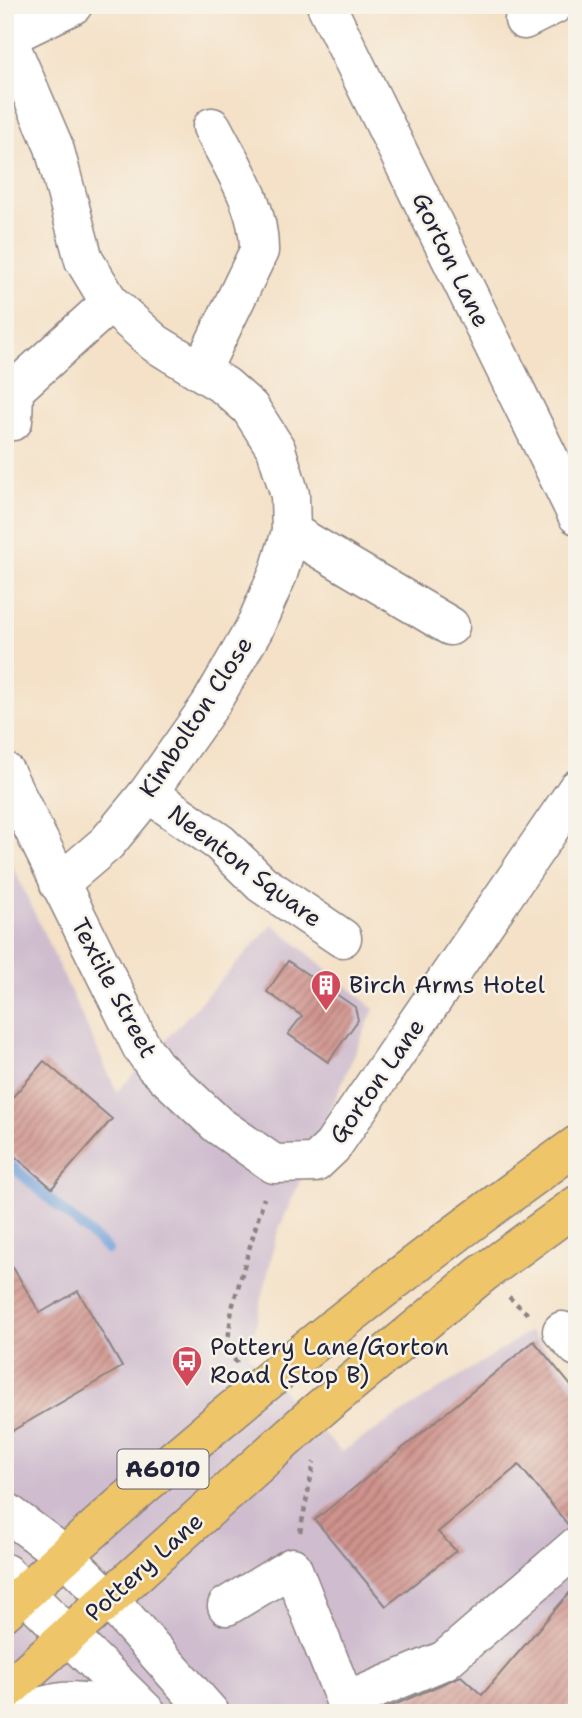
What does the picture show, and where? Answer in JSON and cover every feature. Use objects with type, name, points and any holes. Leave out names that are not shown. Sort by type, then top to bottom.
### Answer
[{"type":"highway","name":"A6010","points":[[11,1593],[64,1555],[258,1387],[486,1210],[577,1145]]},
{"type":"highway","name":"Pottery Lane","points":[[5,1692],[295,1431],[482,1274],[577,1205]]},
{"type":"street","points":[[6,37],[74,5]]},
{"type":"street","name":"Gorton Lane","points":[[326,5],[577,515]]},
{"type":"street","name":"Kimbolton Close","points":[[6,37],[54,148],[84,260],[110,303],[155,343],[201,371],[250,408],[276,449],[290,495],[291,533],[254,629],[210,705],[148,793],[107,843],[59,884]]},
{"type":"street","points":[[201,371],[259,251],[259,233],[252,205],[212,127]]},
{"type":"street","points":[[11,400],[110,303]]},
{"type":"street","points":[[291,533],[450,626]]},
{"type":"street","name":"Textile Street","points":[[5,772],[141,1046],[155,1066],[218,1125],[275,1164]]},
{"type":"street","name":"Gorton Lane","points":[[275,1164],[315,1163],[332,1147],[577,789]]},
{"type":"street","name":"Neenton Square","points":[[148,793],[220,843],[262,884],[342,938]]},
{"type":"street","points":[[5,1511],[64,1555],[108,1598],[210,1713]]},
{"type":"street","points":[[227,1606],[292,1567],[347,1707],[445,1660],[577,1546]]},
{"type":"street","points":[[11,1593],[66,1636],[148,1713]]},
{"type":"street","points":[[21,1713],[47,1702],[101,1701],[132,1713]]},
{"type":"path","points":[[236,1361],[227,1349],[232,1308],[275,1164]]},
{"type":"path","points":[[482,1274],[558,1333]]},
{"type":"path","points":[[292,1567],[315,1457],[295,1431]]},
{"type":"shaded area","points":[[5,849],[117,1092],[273,924],[374,1009],[277,1234],[249,1355],[341,1452],[530,1331],[577,1384],[577,1713],[5,1713]]},
{"type":"building","name":"Birch Arms Hotel","points":[[288,961],[355,1007],[358,1020],[328,1062],[288,1034],[302,1016],[267,992]]},
{"type":"building","points":[[44,1061],[112,1119],[52,1188],[5,1148],[5,1106]]},
{"type":"building","points":[[5,1254],[40,1313],[78,1291],[122,1367],[5,1435]]},
{"type":"building","points":[[534,1341],[577,1393],[577,1525],[569,1526],[519,1465],[438,1532],[456,1551],[386,1606],[315,1520]]},
{"type":"building","points":[[577,1584],[577,1713],[376,1713],[461,1676],[482,1695]]},
{"type":"waterway","points":[[5,1160],[108,1250]]},
{"type":"place","name":"Birch Arms Hotel","points":[[326,1012]]},
{"type":"place","name":"Pottery Lane/Gorton Road (Stop B)","points":[[187,1388]]}]
